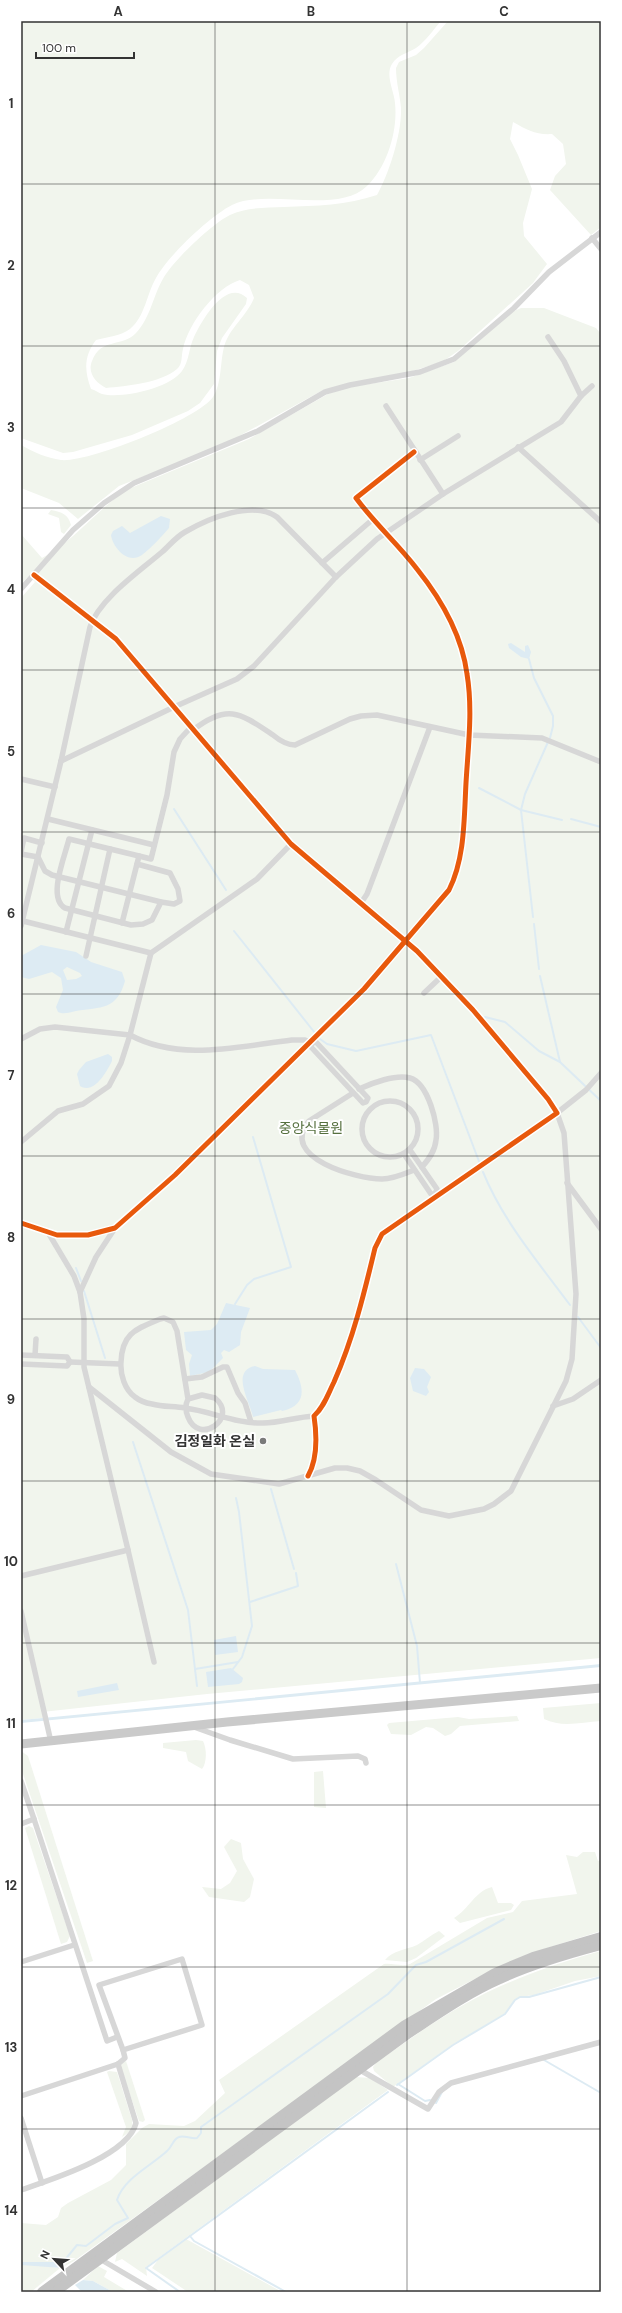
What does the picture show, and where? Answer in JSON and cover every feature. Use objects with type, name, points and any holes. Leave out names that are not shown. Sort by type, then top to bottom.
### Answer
[{"type":"highway","points":[[42,2292],[64,2281],[405,2025],[495,1973],[533,1957],[601,1937]]},
{"type":"highway","points":[[77,2271],[100,2259],[439,2013],[494,1982],[556,1957],[601,1945]]},
{"type":"highway","points":[[55,2292],[64,2281]]},
{"type":"main road","points":[[21,1744],[192,1726],[601,1688]]},
{"type":"street","points":[[21,589],[73,530],[104,503],[134,483],[258,431],[325,392],[350,385],[414,374],[454,359],[514,308],[549,272],[601,232]]},
{"type":"street","points":[[592,238],[601,249]]},
{"type":"street","points":[[548,337],[572,374],[581,396]]},
{"type":"street","points":[[61,761],[174,707],[231,683],[246,672],[336,577],[385,532],[518,447],[561,422],[581,396],[592,386]]},
{"type":"street","points":[[386,406],[414,452],[443,494]]},
{"type":"street","points":[[420,460],[458,436]]},
{"type":"street","points":[[518,447],[601,522]]},
{"type":"street","points":[[80,1292],[96,1257],[115,1228],[175,1175],[370,983],[442,900],[454,879],[463,833],[469,735],[468,674],[463,655],[448,616],[425,579],[385,532],[372,520],[356,498],[414,452]]},
{"type":"street","points":[[151,953],[89,937],[22,924],[23,912],[48,819],[92,620],[105,603],[135,574],[183,533],[231,513],[253,509],[270,512],[277,517],[336,577]]},
{"type":"street","points":[[322,563],[372,520]]},
{"type":"street","points":[[34,575],[51,590],[116,639],[291,844],[406,941],[442,976],[539,1088],[557,1114],[564,1133],[566,1182],[576,1294],[569,1373],[511,1491],[494,1504],[472,1512],[449,1516],[426,1512],[376,1480],[355,1469],[335,1468],[279,1484],[227,1478],[202,1470],[166,1448],[89,1387]]},
{"type":"street","points":[[161,902],[156,914],[148,922],[136,925],[122,923],[65,908],[58,902],[56,891],[69,839],[151,859],[167,795],[174,752],[180,739],[192,729],[215,715],[232,714],[249,719],[280,740],[295,745],[339,723],[361,716],[377,715],[469,735],[542,738],[601,762]]},
{"type":"street","points":[[361,903],[367,894],[430,727]]},
{"type":"street","points":[[21,779],[55,787]]},
{"type":"street","points":[[48,819],[154,845]]},
{"type":"street","points":[[66,932],[92,830]]},
{"type":"street","points":[[42,842],[24,838],[21,853],[38,858],[45,871],[60,877],[161,902],[174,904],[180,901],[178,889],[172,875],[166,871],[137,864]]},
{"type":"street","points":[[21,1142],[58,1111],[83,1104],[109,1086],[121,1063],[151,953],[257,880],[291,844]]},
{"type":"street","points":[[86,956],[89,937],[110,849]]},
{"type":"street","points":[[122,923],[138,856]]},
{"type":"street","points":[[424,993],[442,976]]},
{"type":"street","points":[[21,1038],[40,1029],[55,1027],[130,1034],[149,1042],[192,1050],[216,1050],[292,1040],[316,1042],[368,1098],[366,1102]]},
{"type":"street","points":[[311,1042],[311,1047],[362,1103],[366,1102],[371,1107]]},
{"type":"street","points":[[188,1399],[202,1395],[215,1398],[220,1404],[222,1416],[216,1427],[202,1429],[190,1422],[185,1408],[188,1399],[176,1326],[169,1319],[164,1318],[130,1333],[124,1347],[120,1364],[125,1386],[135,1397],[160,1406],[185,1408],[222,1416],[251,1422],[262,1423],[314,1416],[320,1411],[325,1401],[350,1343],[379,1240],[386,1230],[557,1114],[588,1088],[601,1073]]},
{"type":"street","points":[[359,1089],[373,1083],[404,1078],[412,1079],[419,1084],[431,1106],[437,1131],[434,1150],[422,1166]]},
{"type":"street","points":[[353,1093],[305,1125],[301,1140],[306,1152],[334,1167],[366,1178],[390,1179],[414,1170]]},
{"type":"street","points":[[394,1101],[411,1109],[417,1122],[418,1131],[410,1150],[404,1154],[385,1157],[375,1153],[366,1145],[362,1129],[364,1118],[371,1107],[381,1102],[394,1101]]},
{"type":"street","points":[[410,1150],[437,1189],[436,1195]]},
{"type":"street","points":[[404,1154],[431,1194],[436,1195]]},
{"type":"street","points":[[566,1182],[601,1229]]},
{"type":"street","points":[[21,1223],[49,1234],[88,1235],[115,1228]]},
{"type":"street","points":[[49,1234],[74,1276],[80,1292],[84,1319],[84,1363],[154,1662]]},
{"type":"street","points":[[35,1356],[36,1339]]},
{"type":"street","points":[[21,1355],[67,1357],[70,1362]]},
{"type":"street","points":[[21,1364],[67,1366],[70,1362],[120,1364]]},
{"type":"street","points":[[185,1379],[202,1377],[223,1366],[227,1368],[238,1393],[245,1403],[251,1422]]},
{"type":"street","points":[[553,1406],[576,1397],[601,1380]]},
{"type":"street","points":[[308,1476],[314,1465],[316,1449],[314,1416]]},
{"type":"street","points":[[21,1576],[128,1550]]},
{"type":"street","points":[[21,1611],[51,1742]]},
{"type":"street","points":[[192,1726],[230,1740],[293,1759],[358,1756],[365,1759],[366,1763]]},
{"type":"street","points":[[21,1781],[106,2041],[117,2037]]},
{"type":"street","points":[[21,1824],[34,1819]]},
{"type":"street","points":[[21,1962],[74,1945]]},
{"type":"street","points":[[21,2096],[118,2064],[125,2058],[99,1985],[182,1959],[202,2025],[123,2050]]},
{"type":"street","points":[[360,2070],[428,2109],[442,2089],[451,2083],[601,2042]]},
{"type":"street","points":[[21,2190],[76,2172],[91,2164],[129,2137],[134,2130],[136,2123],[118,2064]]},
{"type":"street","points":[[21,2118],[42,2183]]},
{"type":"street","points":[[100,2259],[156,2292]]},
{"type":"green space","points":[[21,21],[441,21],[420,45],[400,56],[394,61],[390,68],[389,73],[395,103],[395,125],[393,137],[390,148],[380,169],[367,186],[354,194],[338,199],[246,200],[223,210],[201,227],[169,259],[156,278],[142,312],[135,324],[130,329],[122,333],[96,340],[89,352],[86,369],[91,389],[102,394],[121,395],[145,391],[157,387],[176,377],[182,371],[194,337],[209,312],[223,297],[231,293],[239,293],[247,298],[246,304],[222,338],[217,351],[214,384],[200,403],[188,411],[132,435],[73,452],[63,453],[21,438]]},
{"type":"green space","points":[[448,21],[601,21],[601,218],[599,220],[601,227],[591,235],[550,190],[555,176],[566,164],[563,144],[552,134],[541,134],[513,122],[510,139],[532,189],[523,223],[524,236],[547,264],[533,283],[458,351],[442,362],[409,372],[354,382],[323,390],[221,446],[119,486],[78,519],[59,503],[21,488],[21,445],[40,454],[61,460],[94,455],[142,438],[187,417],[213,397],[218,385],[226,340],[247,311],[254,298],[249,285],[240,280],[222,290],[204,308],[186,339],[182,360],[179,367],[170,374],[153,381],[106,388],[93,377],[91,370],[92,361],[101,349],[130,338],[136,333],[149,313],[160,284],[169,270],[194,243],[223,219],[236,212],[249,209],[331,204],[354,201],[377,195],[382,186],[394,153],[401,118],[396,68],[399,62],[416,55],[424,48]]},
{"type":"green space","name":"중앙식물원","points":[[521,308],[544,308],[596,328],[601,334],[601,1658],[207,1694],[42,1712],[43,1718],[21,1720],[21,598],[35,582],[29,576],[21,584],[21,534],[42,558],[75,535],[115,498],[126,490],[249,439],[328,394],[349,387],[409,378],[454,362],[512,312]]},
{"type":"green space","points":[[51,510],[61,513],[68,518],[71,525],[64,534],[61,532],[59,518],[48,514]]},
{"type":"green space","points":[[601,1703],[601,1721],[565,1724],[551,1722],[544,1719],[543,1708]]},
{"type":"green space","points":[[517,1716],[519,1721],[460,1726],[451,1734],[445,1736],[433,1728],[426,1727],[411,1735],[391,1734],[387,1725],[389,1723],[458,1717],[469,1719]]},
{"type":"green space","points":[[196,1740],[203,1741],[205,1748],[206,1760],[202,1769],[188,1761],[186,1752],[163,1748],[163,1743]]},
{"type":"green space","points":[[21,1751],[28,1756],[93,1961],[87,1963],[21,1768]]},
{"type":"green space","points":[[323,1771],[326,1808],[314,1807],[314,1772]]},
{"type":"green space","points":[[29,1826],[33,1828],[70,1936],[67,1942],[61,1944],[25,1828]]},
{"type":"green space","points":[[231,1839],[241,1843],[243,1859],[254,1879],[250,1897],[244,1902],[209,1897],[202,1887],[221,1889],[230,1883],[237,1871],[224,1847]]},
{"type":"green space","points":[[583,1852],[595,1852],[598,1861],[601,1860],[601,1931],[528,1954],[498,1967],[436,1999],[74,2261],[65,2266],[66,2262],[62,2259],[55,2262],[21,2262],[21,2223],[46,2225],[58,2217],[61,2208],[68,2203],[111,2180],[126,2165],[126,2144],[142,2128],[149,2124],[184,2126],[195,2121],[225,2093],[219,2080],[384,1964],[410,1964],[487,1918],[513,1912],[522,1901],[577,1894],[566,1855],[577,1857]]},
{"type":"green space","points":[[492,1887],[498,1903],[511,1903],[514,1905],[511,1910],[460,1923],[454,1918],[464,1910],[476,1896]]},
{"type":"green space","points":[[439,1931],[445,1936],[416,1958],[407,1962],[385,1960],[392,1954],[417,1945]]},
{"type":"green space","points":[[601,1951],[601,1976],[575,1981],[534,1995],[520,1997],[515,2000],[504,2014],[452,2045],[393,2087],[374,2071],[373,2067],[377,2062],[442,2017],[481,1995],[532,1973]]},
{"type":"green space","points":[[126,2061],[145,2120],[143,2122],[139,2121],[120,2065]]},
{"type":"green space","points":[[107,2072],[117,2072],[132,2120],[130,2130],[122,2137],[126,2127]]},
{"type":"green space","points":[[356,2077],[370,2078],[388,2090],[146,2267],[147,2276],[122,2259],[115,2262],[117,2253]]},
{"type":"green space","points":[[186,2239],[282,2292],[188,2292],[152,2268],[158,2260]]},
{"type":"green space","points":[[29,2264],[60,2268],[31,2292],[21,2292],[21,2265]]},
{"type":"green space","points":[[98,2266],[107,2271],[104,2277],[129,2292],[113,2292],[93,2281],[83,2280]]},
{"type":"shaded area","points":[[161,516],[170,519],[169,528],[142,555],[137,558],[132,558],[122,554],[118,550],[112,540],[111,535],[113,531],[122,526],[130,533]]},
{"type":"shaded area","points":[[511,643],[525,652],[525,646],[528,645],[531,652],[529,659],[521,657],[509,648],[508,644]]},
{"type":"shaded area","points":[[41,945],[76,952],[91,962],[122,972],[125,981],[122,990],[117,997],[113,1002],[107,1005],[60,1013],[56,1007],[63,990],[61,978],[52,972],[29,979],[21,977],[21,956]],"holes":[[[67,967],[80,973],[82,976],[76,979],[67,980],[63,970]]]},
{"type":"shaded area","points":[[108,1054],[112,1057],[112,1061],[99,1081],[90,1087],[85,1088],[80,1086],[77,1074],[86,1062]]},
{"type":"shaded area","points":[[226,1303],[250,1308],[241,1332],[240,1345],[229,1352],[224,1350],[221,1353],[223,1358],[209,1372],[190,1376],[189,1364],[192,1355],[186,1350],[184,1332],[211,1330],[217,1324]]},
{"type":"shaded area","points":[[255,1366],[263,1369],[295,1370],[302,1390],[299,1401],[296,1405],[290,1409],[253,1417],[246,1396],[243,1380],[244,1374],[248,1369]]},
{"type":"shaded area","points":[[415,1368],[424,1369],[431,1377],[427,1387],[429,1392],[426,1396],[413,1391],[410,1378]]},
{"type":"shaded area","points":[[236,1636],[238,1652],[215,1655],[214,1640]]},
{"type":"shaded area","points":[[601,1664],[601,1667],[21,1723],[21,1720]]},
{"type":"shaded area","points":[[231,1668],[243,1678],[242,1682],[239,1684],[208,1687],[206,1672]]},
{"type":"shaded area","points":[[117,1683],[119,1690],[78,1697],[77,1691]]},
{"type":"shaded area","points":[[64,2258],[65,2266],[62,2268],[21,2265],[21,2262],[55,2262]]},
{"type":"shaded area","points":[[83,2280],[93,2281],[113,2292],[82,2292],[75,2285]]},
{"type":"waterway","points":[[529,659],[534,678],[553,716],[553,726],[550,738]]},
{"type":"waterway","points":[[533,917],[521,810],[525,794],[548,742]]},
{"type":"waterway","points":[[479,788],[521,810],[562,820]]},
{"type":"waterway","points":[[174,809],[226,890]]},
{"type":"waterway","points":[[571,819],[601,827]]},
{"type":"waterway","points":[[534,924],[539,969]]},
{"type":"waterway","points":[[234,931],[315,1033]]},
{"type":"waterway","points":[[540,976],[560,1062],[601,1101]]},
{"type":"waterway","points":[[485,1017],[505,1022],[539,1051],[560,1062]]},
{"type":"waterway","points":[[320,1039],[327,1044],[356,1051],[431,1035],[480,1164]]},
{"type":"waterway","points":[[235,1304],[247,1285],[254,1279],[291,1267],[253,1137]]},
{"type":"waterway","points":[[483,1172],[491,1190],[522,1241],[570,1305]]},
{"type":"waterway","points":[[76,1268],[81,1281]]},
{"type":"waterway","points":[[84,1291],[105,1358]]},
{"type":"waterway","points":[[578,1317],[601,1348]]},
{"type":"waterway","points":[[133,1442],[188,1610],[197,1686]]},
{"type":"waterway","points":[[271,1489],[294,1569]]},
{"type":"waterway","points":[[233,1669],[242,1657],[252,1626],[239,1512],[236,1498]]},
{"type":"waterway","points":[[396,1564],[417,1646],[420,1683]]},
{"type":"waterway","points":[[250,1602],[298,1586],[296,1573]]},
{"type":"waterway","points":[[195,1669],[238,1662]]},
{"type":"waterway","points":[[64,2261],[77,2245],[86,2246],[115,2224],[128,2218],[117,2200],[121,2192],[132,2179],[161,2157],[177,2138],[183,2136],[197,2138],[201,2133],[201,2127],[388,1994],[416,1965],[426,1962],[504,1919]]},
{"type":"waterway","points":[[397,2085],[453,2045],[505,2014],[515,2000],[520,1997],[529,1997],[601,1977]]},
{"type":"waterway","points":[[544,2060],[601,2093]]},
{"type":"waterway","points":[[398,2084],[425,2101],[430,2100]]},
{"type":"waterway","points":[[286,2292],[194,2241],[190,2236],[388,2092]]},
{"type":"waterway","points":[[436,2103],[442,2092]]},
{"type":"waterway","points":[[180,2292],[146,2268],[190,2236]]},
{"type":"cycle path","points":[[21,1223],[57,1235],[88,1235],[115,1228],[175,1175],[364,989],[449,890],[461,852],[464,824],[470,715],[469,688],[464,660],[455,632],[442,605],[410,560],[356,498],[414,452]]},
{"type":"cycle path","points":[[34,575],[116,639],[291,844],[417,951],[473,1010],[548,1099],[557,1113],[382,1234],[375,1248],[358,1316],[341,1366],[326,1400],[314,1416],[316,1447],[314,1462],[308,1476]]},
{"type":"place","name":"김정일화 온실","points":[[263,1441]]}]
